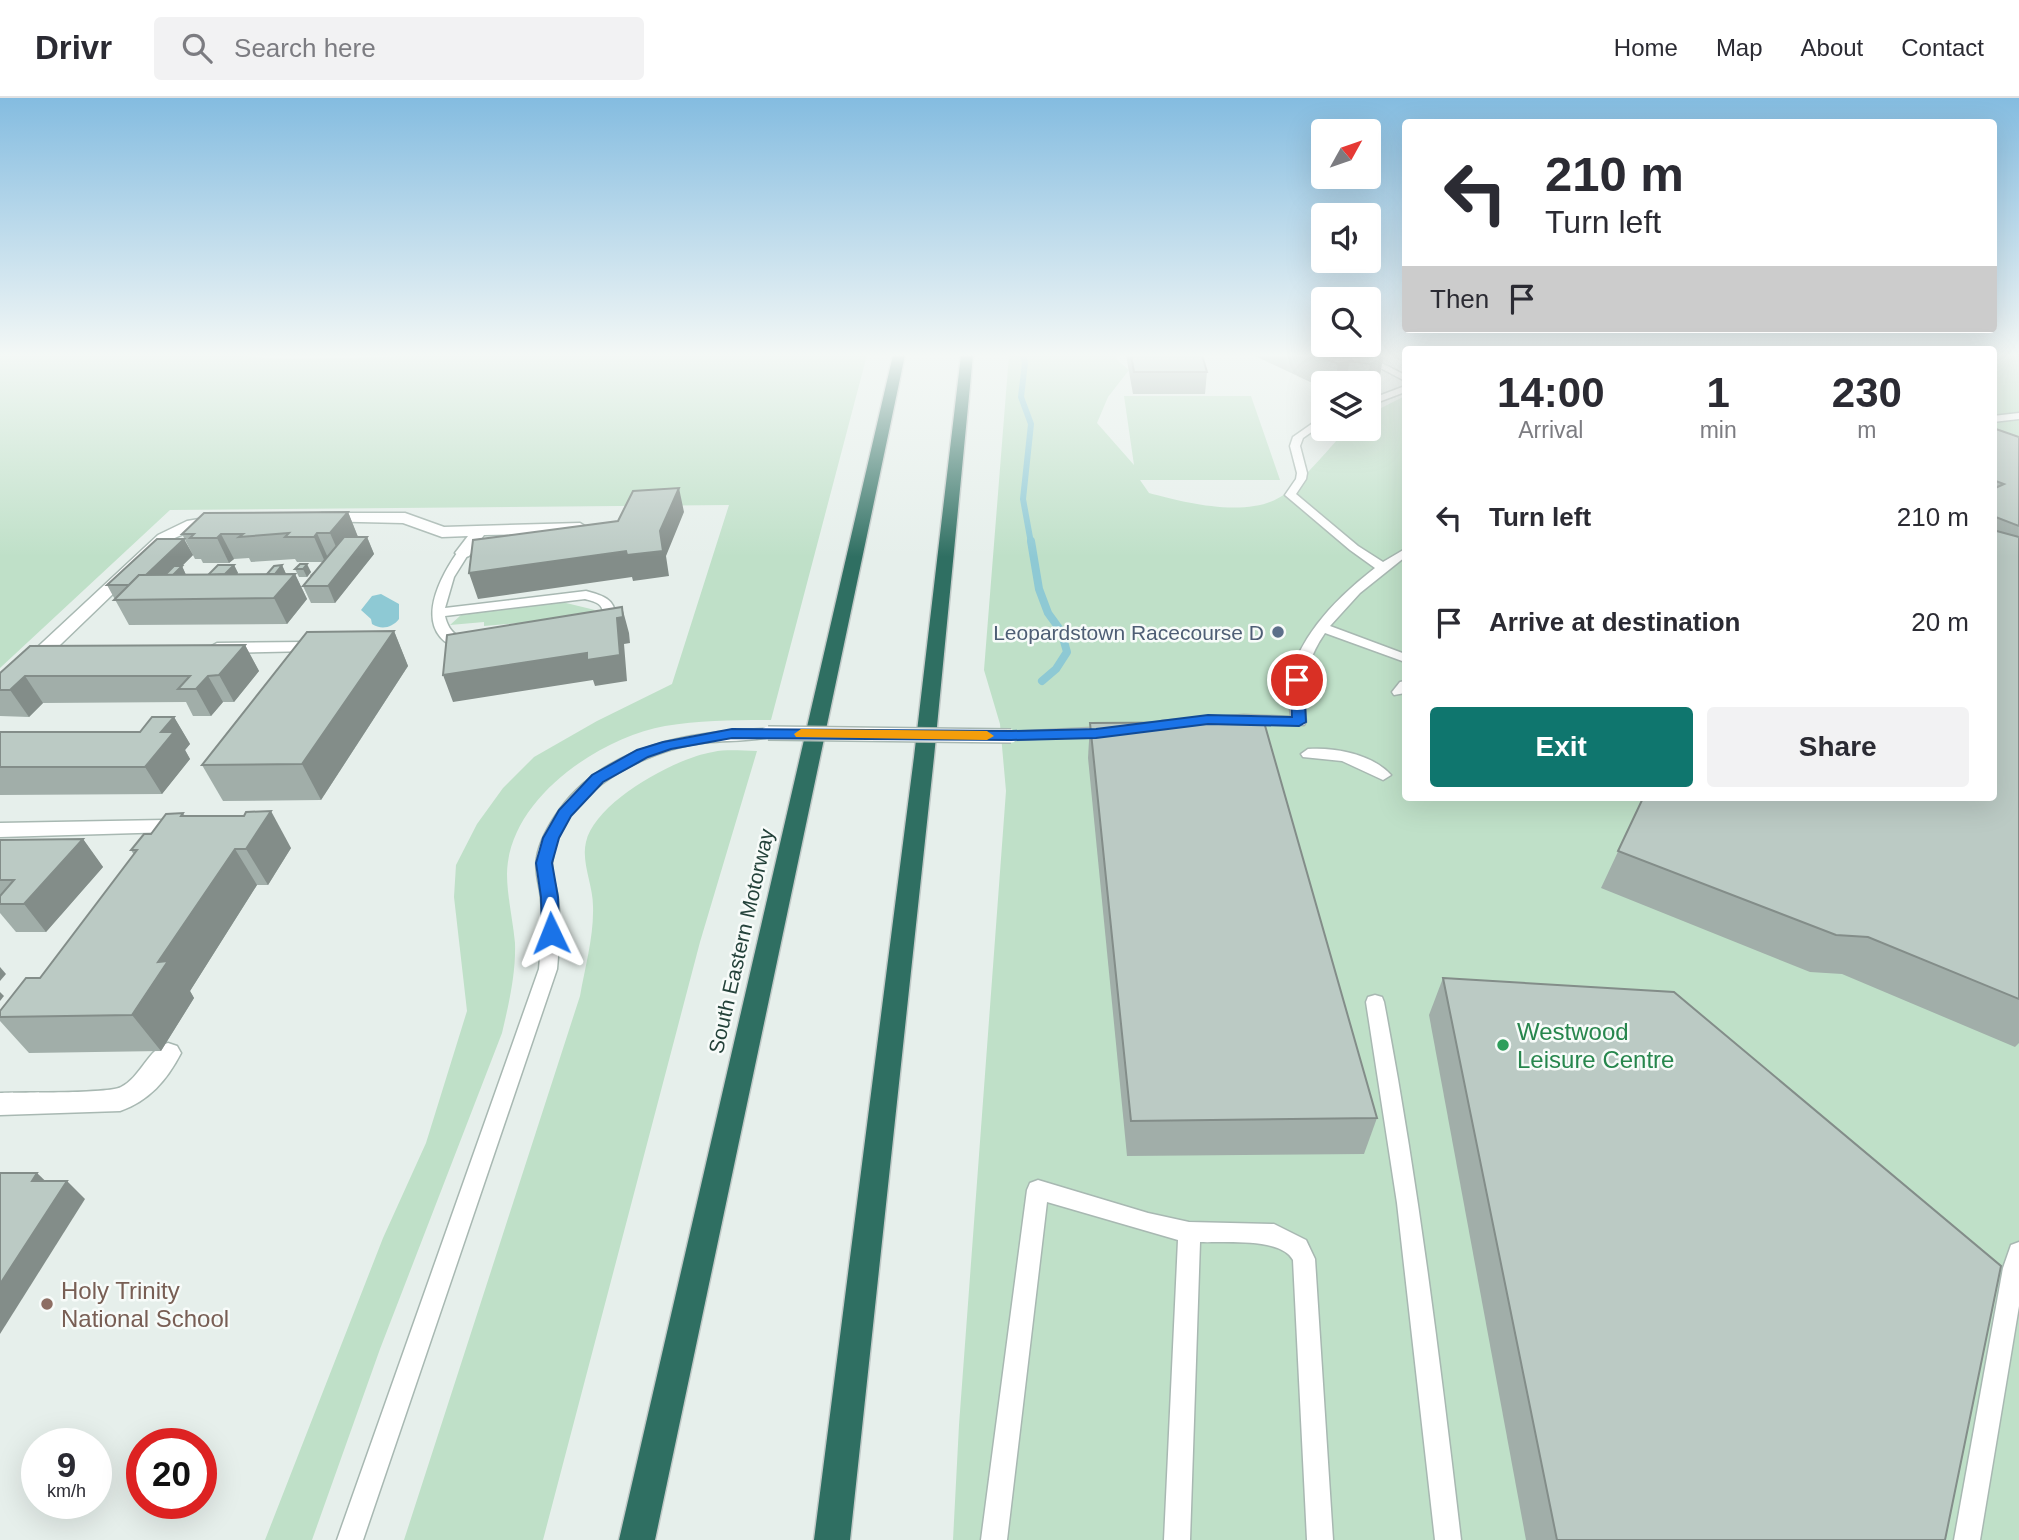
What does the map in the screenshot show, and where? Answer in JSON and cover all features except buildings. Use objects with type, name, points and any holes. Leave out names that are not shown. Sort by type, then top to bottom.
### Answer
[{"type":"highway","name":"South Eastern Motorway","points":[[637,1540],[885,422]]},
{"type":"highway","points":[[832,1540],[924,757],[960,422]]},
{"type":"street","points":[[311,519],[405,517],[442,531],[479,532],[595,526]]},
{"type":"street","points":[[0,692],[163,538],[178,528],[203,520],[244,519]]},
{"type":"street","points":[[463,553],[479,532]]},
{"type":"street","points":[[200,648],[306,647]]},
{"type":"street","points":[[45,650],[67,650]]},
{"type":"street","points":[[0,830],[165,827]]},
{"type":"street","points":[[0,1104],[120,1100],[135,1094],[150,1080],[168,1053]]},
{"type":"lane","points":[[1311,428],[1298,437],[1295,446],[1302,473],[1290,495],[1354,548],[1384,568]]},
{"type":"lane","points":[[463,553],[443,582],[439,614],[441,629],[449,639],[462,646],[478,649]]},
{"type":"lane","points":[[350,1540],[548,970],[550,897],[544,863],[551,838],[564,814],[584,790],[612,769],[643,754],[694,739],[732,733],[1011,736],[1096,733],[1208,720],[1299,722],[1296,694],[1301,664],[1310,645],[1322,628],[1384,568],[1402,554]]},
{"type":"lane","points":[[439,614],[586,595],[604,601],[609,608],[609,615],[603,623],[581,633]]},
{"type":"lane","points":[[1322,628],[1402,657]]},
{"type":"lane","points":[[1308,754],[1328,751],[1356,758],[1383,775]]},
{"type":"lane","points":[[1375,1002],[1395,1108],[1419,1278],[1448,1540]]},
{"type":"lane","points":[[994,1540],[1038,1190],[1148,1223],[1189,1232],[1274,1234],[1298,1247],[1304,1259],[1320,1540]]},
{"type":"lane","points":[[1177,1540],[1189,1232]]},
{"type":"lane","points":[[1967,1540],[2019,1252]]},
{"type":"green space","points":[[0,422],[849,422],[771,720],[691,723],[639,733],[586,758],[562,776],[540,797],[523,821],[511,847],[507,874],[515,954],[502,1033],[380,1349],[312,1540],[265,1540],[383,1238],[426,1143],[467,1011],[454,897],[456,865],[477,824],[503,788],[534,757],[597,721],[672,684],[729,505],[170,510],[0,668]]},
{"type":"green space","name":"Westwood Leisure Centre","points":[[1004,422],[1097,422],[1134,465],[1128,422],[1260,422],[1280,480],[1140,480],[1149,493],[1200,505],[1238,508],[1272,501],[1286,493],[1336,441],[1381,441],[1381,422],[1402,422],[1402,801],[1997,801],[1997,422],[2019,422],[2019,1540],[953,1540],[959,1425],[1006,791],[1000,724],[984,670]]},
{"type":"green space","points":[[562,602],[595,610],[588,617],[484,626],[484,622],[450,625],[461,615]]},
{"type":"green space","points":[[718,751],[757,751],[700,942],[543,1540],[404,1540],[580,996],[593,917],[585,850],[592,827],[620,798],[639,784],[678,763]]},
{"type":"water","points":[[381,594],[399,604],[399,619],[386,627],[372,624],[371,619],[361,610],[372,596]]},
{"type":"waterway","points":[[1030,422],[1023,499],[1031,543]]},
{"type":"waterway","points":[[1031,541],[1039,589],[1048,613],[1061,631],[1067,652],[1056,669],[1042,681]]},
{"type":"slow traffic","points":[[801,734],[987,736]]},
{"type":"place","name":"Leopardstown Racecourse D","points":[[1278,632]]},
{"type":"place","name":"Westwood Leisure Centre","points":[[1503,1045]]},
{"type":"place","name":"Holy Trinity National School","points":[[47,1304]]},
{"type":"route","points":[[551,933],[550,897],[544,863],[551,838],[564,814],[597,778],[643,754],[668,745],[732,733],[1011,736],[1096,733],[1208,720],[1299,722],[1297,680]]}]
